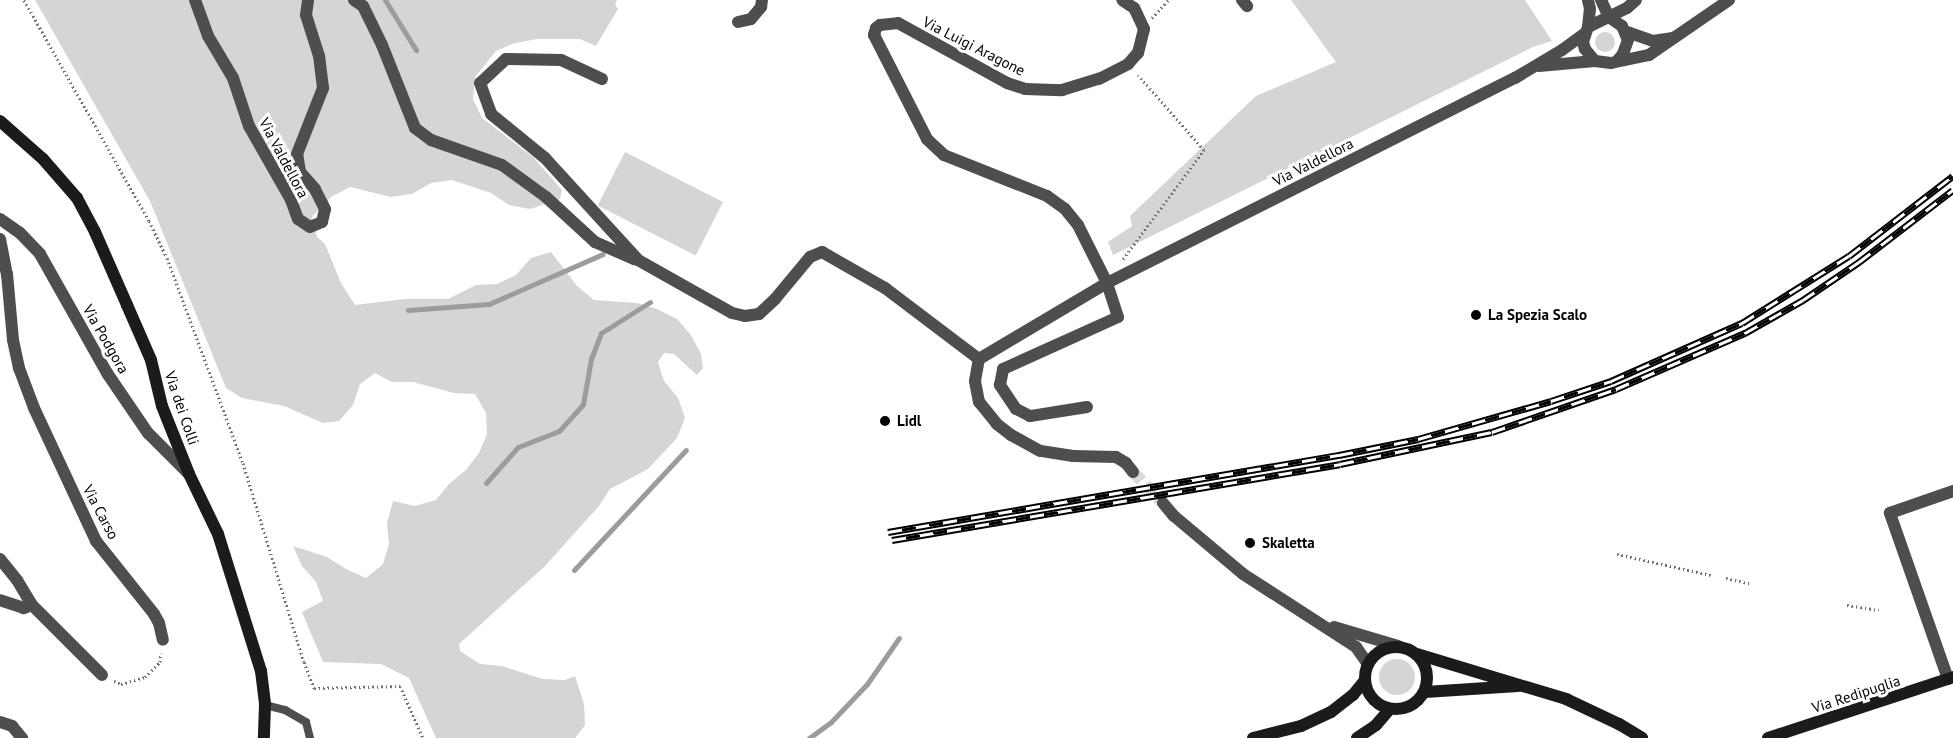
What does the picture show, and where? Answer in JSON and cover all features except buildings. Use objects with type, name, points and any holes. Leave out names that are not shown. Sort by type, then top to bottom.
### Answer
[{"type":"street","name":"Via Valdellora","points":[[195,0],[208,36],[233,78],[249,126],[291,200],[298,219],[310,227],[322,222],[325,209],[315,189],[300,172],[297,154],[323,88],[319,56],[306,15],[308,0]]},
{"type":"street","points":[[354,0],[363,6],[382,45],[415,128],[431,140],[502,165],[546,197],[595,242],[638,260],[732,313],[745,316],[759,314],[810,257],[822,252],[885,288],[979,359],[975,381],[979,402],[997,424],[1011,435],[1040,451],[1073,456],[1116,457],[1126,463],[1133,472]]},
{"type":"street","points":[[738,22],[751,19],[761,7],[762,0]]},
{"type":"street","points":[[1122,0],[1134,8],[1144,29],[1142,46],[1128,64]]},
{"type":"street","points":[[1588,0],[1590,9],[1585,49],[1594,61]]},
{"type":"street","points":[[1601,0],[1609,17],[1622,26],[1626,32],[1627,48],[1618,60]]},
{"type":"street","name":"Via Valdellora","points":[[979,359],[1107,283],[1532,67],[1562,50],[1594,22],[1609,17],[1636,0]]},
{"type":"street","name":"Via Valdellora","points":[[1532,67],[1594,61],[1611,63],[1649,55],[1729,0]]},
{"type":"street","name":"Via Luigi Aragone","points":[[1107,283],[1078,225],[1065,209],[1028,187],[945,155],[927,139],[874,35],[876,28],[880,25],[898,23],[990,75],[1025,89],[1074,88],[1128,64]]},
{"type":"street","points":[[1626,32],[1653,41],[1677,37]]},
{"type":"street","points":[[602,79],[561,60],[506,59],[480,83],[491,114],[545,158],[638,260]]},
{"type":"street","name":"Via dei Colli","points":[[0,121],[42,159],[77,198],[95,232],[151,360],[162,406],[189,474],[218,534],[261,671],[266,705],[264,738]]},
{"type":"street","name":"Via Podgora","points":[[0,219],[20,232],[40,255],[107,373],[142,424],[189,474]]},
{"type":"street","name":"Via Carso","points":[[0,239],[7,274],[13,340],[19,368],[34,408],[96,541],[154,614],[163,640]]},
{"type":"street","points":[[1087,407],[1030,416],[1016,410],[1000,385],[1002,369],[1118,317],[1107,283]]},
{"type":"street","points":[[1950,678],[1890,513],[1953,491]]},
{"type":"street","points":[[1163,503],[1188,529],[1243,574],[1356,647],[1368,664]]},
{"type":"street","points":[[0,559],[17,580],[28,607],[102,675]]},
{"type":"street","points":[[0,600],[28,607]]},
{"type":"street","points":[[1321,623],[1566,699],[1619,724],[1642,738]]},
{"type":"street","points":[[1253,738],[1301,726],[1331,712],[1353,695],[1365,680],[1368,664],[1380,651],[1398,646]]},
{"type":"street","points":[[1417,654],[1427,670],[1425,693]]},
{"type":"street","name":"Via Redipuglia","points":[[1768,738],[1950,678]]},
{"type":"street","points":[[1365,680],[1372,698],[1390,709],[1407,707],[1425,693],[1525,686]]},
{"type":"street","points":[[1358,738],[1376,725],[1390,709]]},
{"type":"street","points":[[0,722],[12,726],[22,738]]},
{"type":"lane","points":[[266,705],[285,710],[306,722],[310,738]]},
{"type":"path","points":[[24,0],[149,221],[166,258],[243,463],[300,652],[314,688],[400,686],[423,738]]},
{"type":"path","points":[[1144,29],[1168,0]]},
{"type":"path","points":[[1107,283],[1132,245],[1204,150],[1128,64]]},
{"type":"path","points":[[1617,554],[1711,575]]},
{"type":"path","points":[[1726,578],[1751,584]]},
{"type":"path","points":[[1847,605],[1879,610]]},
{"type":"path","points":[[102,675],[121,684],[145,677],[160,662],[163,640]]},
{"type":"shaded area","points":[[35,0],[617,0],[615,5],[618,9],[596,46],[580,39],[536,39],[512,44],[496,51],[475,77],[473,99],[482,118],[533,157],[562,190],[560,199],[530,209],[509,205],[491,193],[452,180],[431,183],[412,194],[391,197],[350,187],[331,197],[312,217],[317,237],[325,244],[341,283],[355,305],[405,299],[448,299],[476,285],[497,284],[516,275],[531,258],[551,252],[577,286],[594,300],[637,303],[657,309],[677,319],[691,335],[701,354],[703,368],[697,375],[674,354],[664,353],[658,362],[664,381],[678,398],[685,418],[677,438],[648,469],[610,489],[599,506],[545,566],[459,644],[460,651],[480,664],[502,666],[543,679],[565,680],[575,676],[584,704],[585,725],[575,738],[436,738],[409,678],[381,664],[323,662],[302,612],[323,601],[316,582],[302,566],[293,546],[327,557],[366,578],[383,564],[389,544],[387,523],[393,501],[415,506],[436,500],[449,484],[466,470],[479,453],[487,434],[486,413],[475,394],[454,393],[413,382],[392,382],[375,373],[360,384],[353,405],[339,421],[323,423],[284,406],[242,398],[226,388],[150,201]]},
{"type":"shaded area","points":[[1291,0],[1525,0],[1552,41],[1533,47],[1113,255],[1108,242],[1132,226],[1130,216],[1256,96],[1336,62]]},
{"type":"shaded area","points":[[1601,32],[1609,32],[1615,38],[1615,46],[1609,52],[1601,52],[1595,46],[1595,38]]},
{"type":"shaded area","points":[[625,152],[723,202],[696,255],[598,205]]},
{"type":"shaded area","points":[[1397,659],[1410,664],[1415,677],[1410,690],[1397,695],[1384,690],[1379,677],[1384,664]]},
{"type":"waterway","points":[[385,0],[416,50]]},
{"type":"waterway","points":[[408,310],[489,304],[603,254]]},
{"type":"waterway","points":[[486,483],[518,447],[559,431],[583,404],[591,359],[601,333],[650,302]]},
{"type":"waterway","points":[[574,570],[686,450]]},
{"type":"waterway","points":[[809,738],[831,722],[867,684],[899,638]]},
{"type":"tunnel","points":[[1133,472],[1163,503]]},
{"type":"railway","points":[[888,532],[1339,455],[1418,439],[1551,401],[1611,381],[1742,323],[1849,256],[1953,176]]},
{"type":"railway","points":[[892,540],[1340,464],[1492,432],[1616,389],[1745,333],[1803,300],[1859,262],[1953,190]]},
{"type":"place","name":"La Spezia Scalo","points":[[1476,315]]},
{"type":"place","name":"Lidl","points":[[885,421]]},
{"type":"place","name":"Skaletta","points":[[1250,543]]}]
